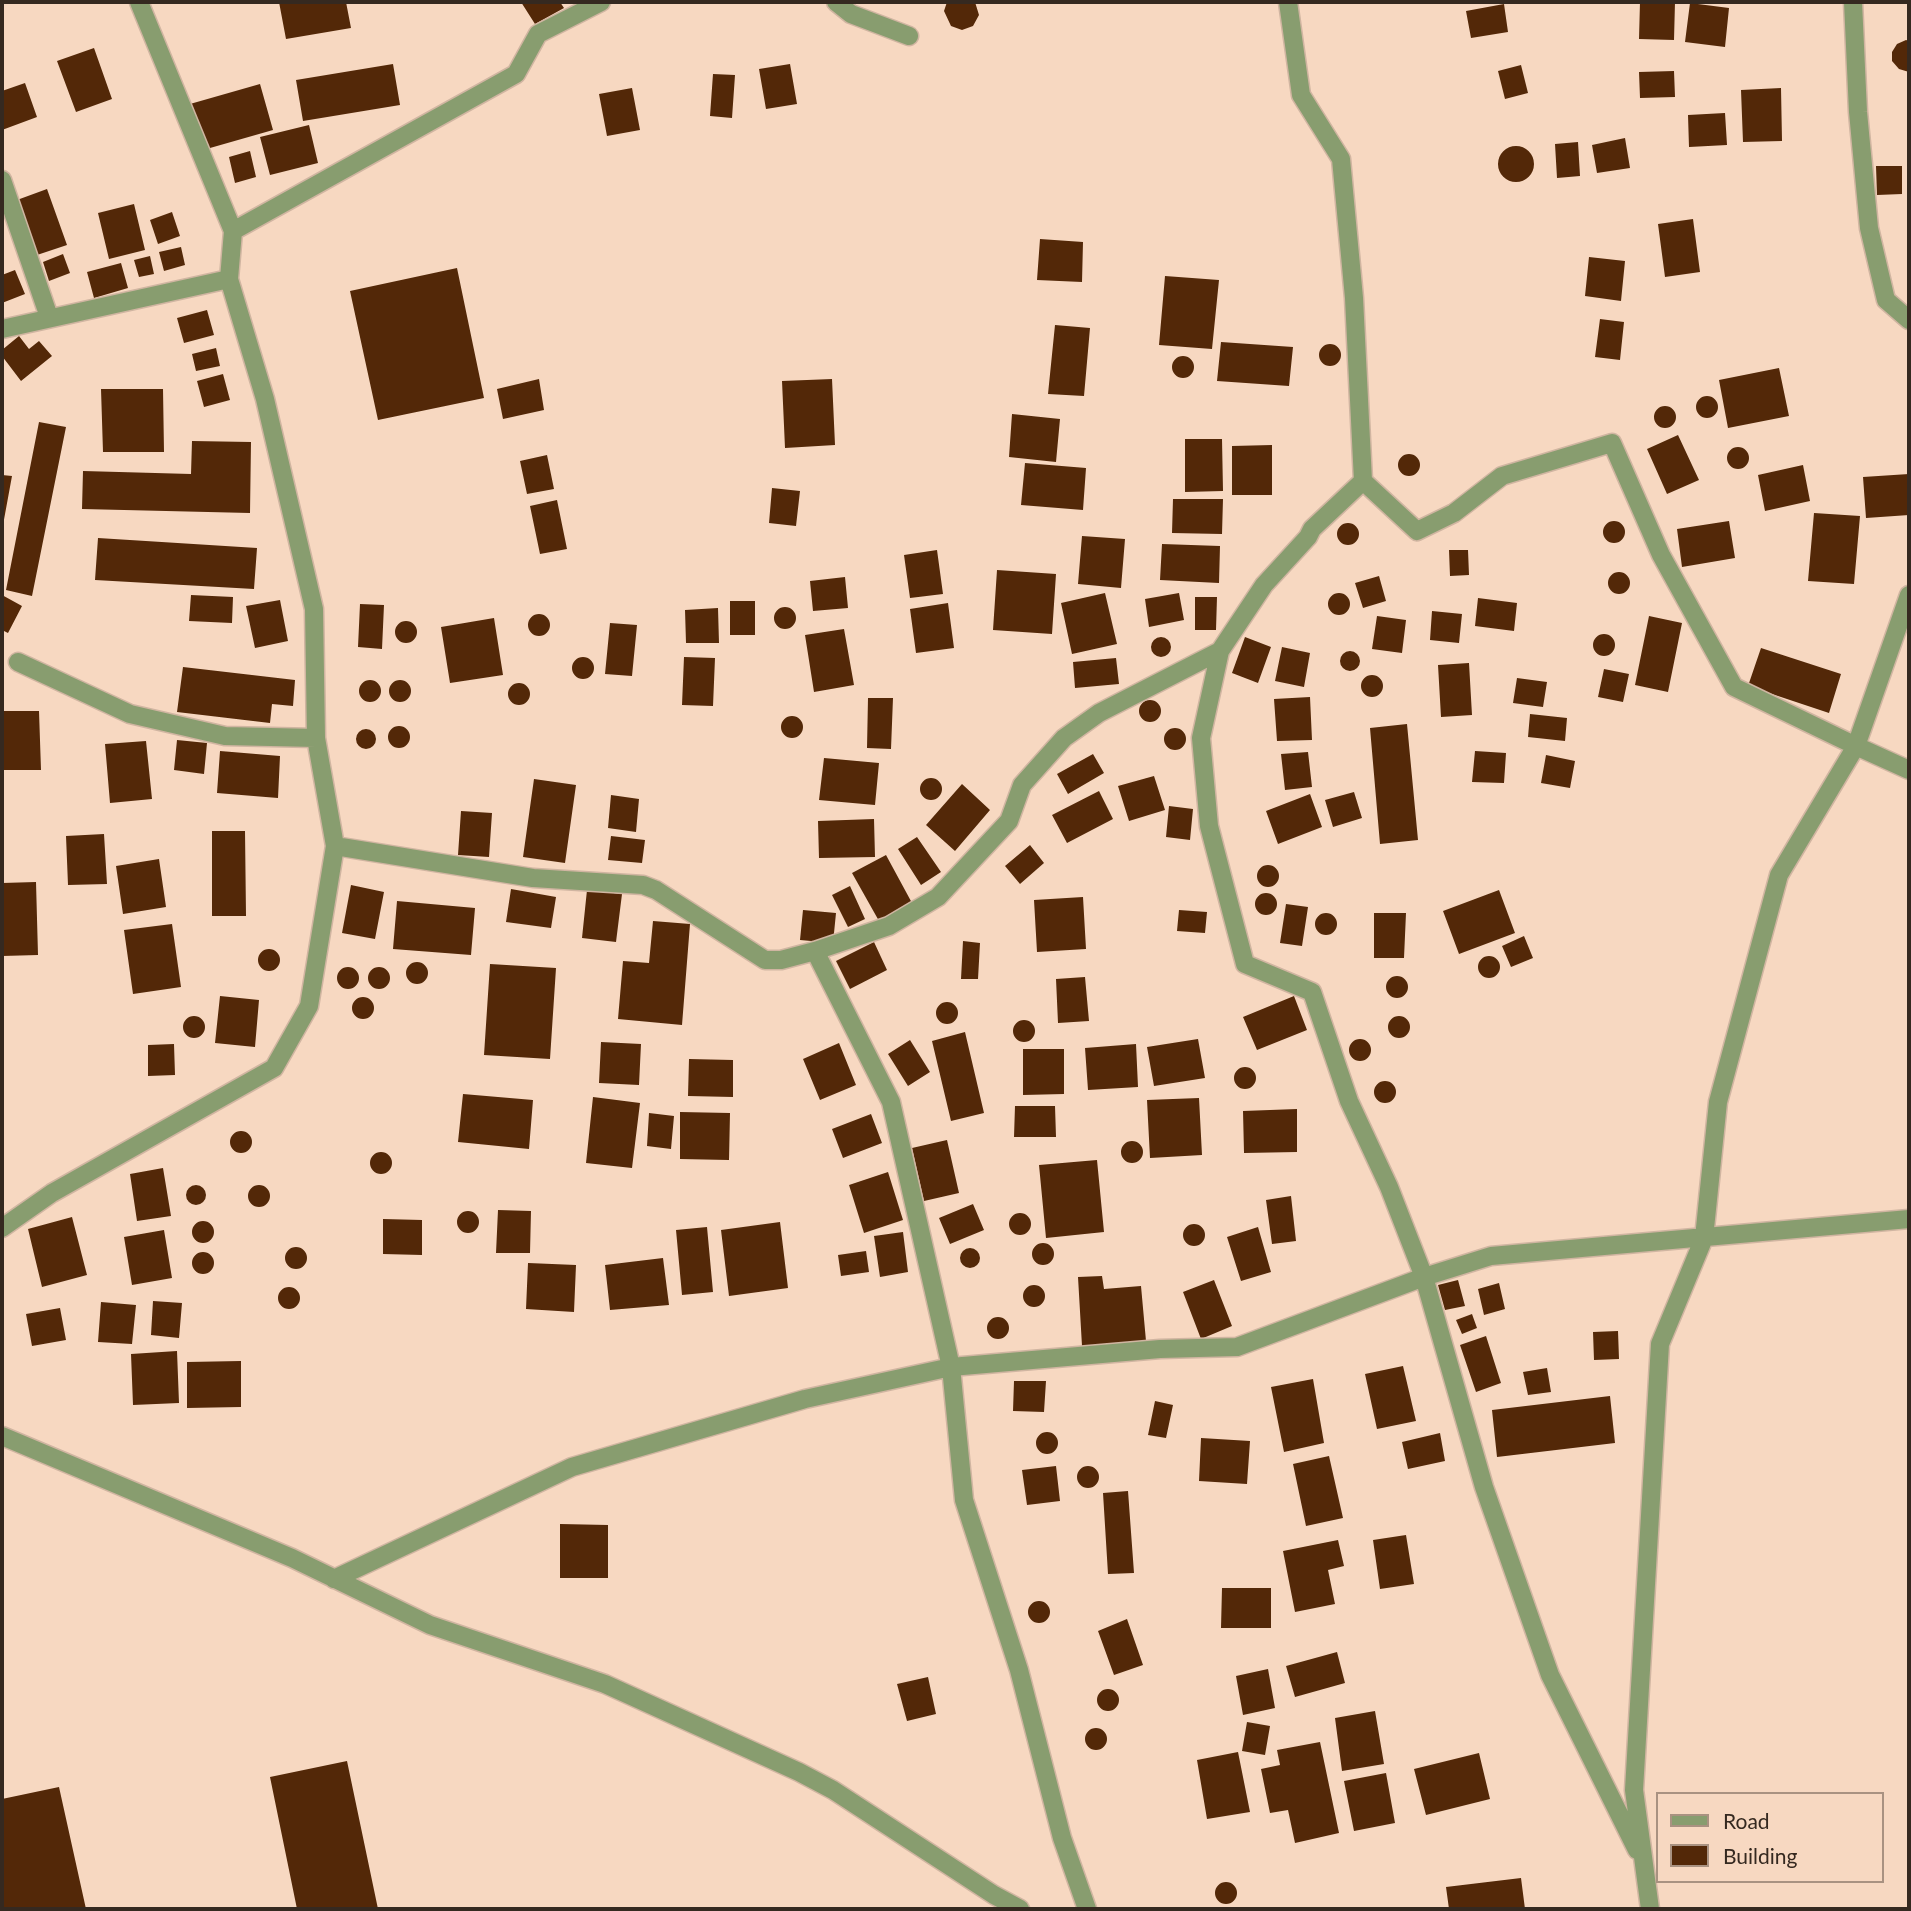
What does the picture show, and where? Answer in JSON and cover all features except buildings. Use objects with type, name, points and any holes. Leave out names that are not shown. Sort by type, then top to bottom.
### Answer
[{"type":"street","points":[[2,1228],[52,1193],[274,1068],[309,1006],[335,845],[316,738],[314,609],[265,399],[229,279],[233,231],[139,2]]},
{"type":"street","points":[[233,231],[516,74],[538,34],[601,2]]},
{"type":"street","points":[[836,2],[851,14],[909,36]]},
{"type":"street","points":[[1288,2],[1301,95],[1341,159],[1354,298],[1363,481],[1417,531],[1454,513],[1502,476],[1612,443],[1661,555],[1734,687],[1909,770]]},
{"type":"street","points":[[1853,2],[1858,112],[1869,228],[1886,300],[1909,320]]},
{"type":"street","points":[[2,180],[49,317]]},
{"type":"street","points":[[2,329],[229,279]]},
{"type":"street","points":[[1363,481],[1312,529],[1308,537],[1264,585],[1220,651],[1201,738],[1209,826],[1245,964],[1312,992],[1349,1101],[1389,1187],[1424,1277],[1484,1487],[1550,1675],[1643,1862]]},
{"type":"street","points":[[1650,1909],[1634,1790],[1660,1344],[1704,1238],[1718,1102],[1779,874],[1856,746],[1909,595]]},
{"type":"street","points":[[335,845],[533,878],[643,886],[656,890],[765,960],[781,960],[888,926],[938,897],[1009,821],[1022,785],[1064,738],[1099,713],[1220,651]]},
{"type":"street","points":[[18,663],[130,714],[225,736],[316,738]]},
{"type":"street","points":[[815,951],[891,1102],[951,1367],[964,1500],[1018,1670],[1062,1839],[1087,1909]]},
{"type":"street","points":[[334,1579],[572,1467],[805,1399],[951,1367],[1160,1349],[1237,1347],[1424,1277],[1491,1256],[1909,1219]]},
{"type":"street","points":[[2,1436],[292,1558],[429,1625],[604,1684],[799,1772],[833,1790],[994,1895],[1020,1909]]}]
